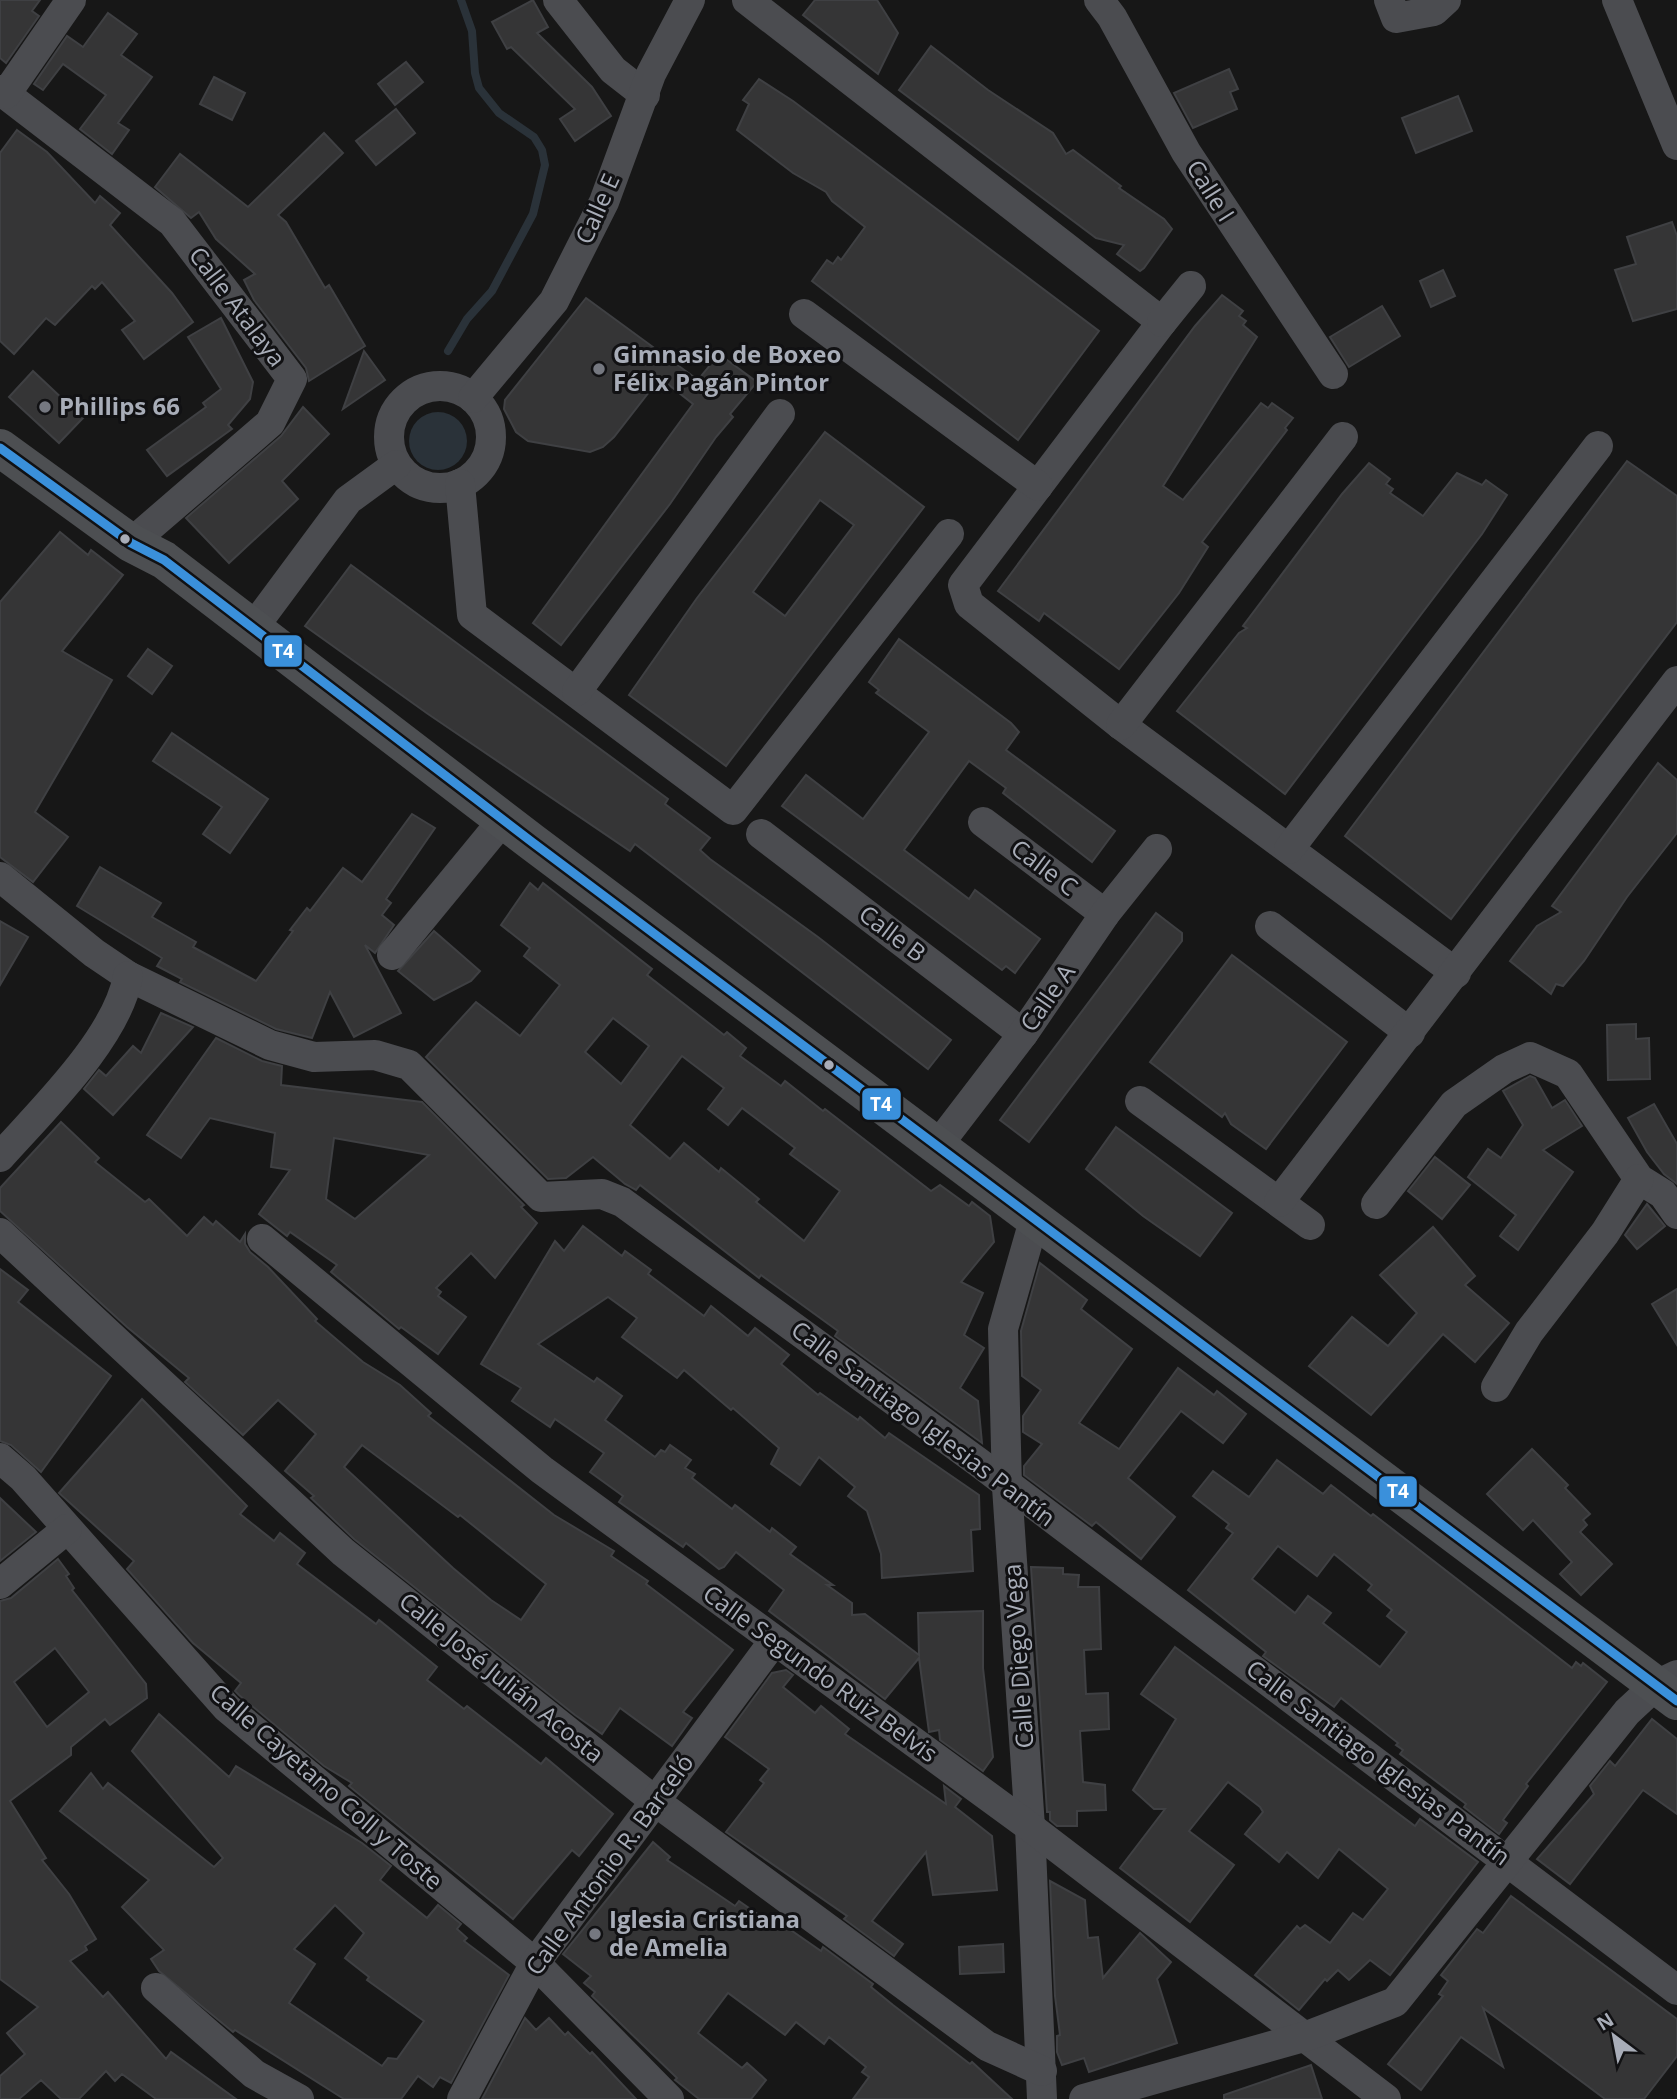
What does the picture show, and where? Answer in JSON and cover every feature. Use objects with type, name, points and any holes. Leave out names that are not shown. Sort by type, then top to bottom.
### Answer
[{"type":"main road","points":[[0,448],[131,542],[164,560],[503,820],[1670,1687]]},
{"type":"street","points":[[3,92],[71,0]]},
{"type":"street","points":[[558,0],[613,69],[645,95]]},
{"type":"street","name":"Calle E","points":[[473,398],[554,301],[604,202],[651,74],[690,0]]},
{"type":"street","points":[[747,0],[1161,322]]},
{"type":"street","name":"Calle I","points":[[1099,0],[1112,17],[1186,152],[1333,374]]},
{"type":"street","points":[[1389,0],[1396,18],[1434,11],[1446,0]]},
{"type":"street","points":[[1617,0],[1677,145]]},
{"type":"street","name":"Calle Atalaya","points":[[3,92],[172,222],[292,379],[270,423],[131,542]]},
{"type":"street","points":[[1191,286],[963,585],[969,604],[1121,725],[1456,973]]},
{"type":"street","points":[[804,314],[1038,486]]},
{"type":"street","points":[[447,387],[473,398],[489,423],[491,438],[482,466],[460,484],[446,488],[418,483],[396,464],[391,452],[390,430],[397,410],[407,399],[419,391],[447,387]]},
{"type":"street","points":[[577,691],[780,414]]},
{"type":"street","points":[[1121,725],[1343,437]]},
{"type":"street","points":[[1289,849],[1598,446]]},
{"type":"street","points":[[253,628],[348,500],[396,464]]},
{"type":"street","points":[[460,484],[472,615],[733,810],[949,534]]},
{"type":"street","points":[[1279,1202],[1677,681]]},
{"type":"street","points":[[392,955],[503,820]]},
{"type":"street","name":"Calle C","points":[[983,822],[1105,914]]},
{"type":"street","name":"Calle B","points":[[761,834],[1023,1034]]},
{"type":"street","name":"Calle A","points":[[938,1145],[1023,1034],[1105,914],[1157,849]]},
{"type":"street","name":"Calle Santiago Iglesias Pantín","points":[[0,877],[94,953],[128,976],[270,1045],[314,1057],[375,1055],[409,1065],[541,1197],[602,1194],[622,1202],[967,1454],[1007,1487],[1677,1990]]},
{"type":"street","points":[[1270,926],[1410,1033]]},
{"type":"street","points":[[0,1157],[73,1076],[124,1000],[128,976]]},
{"type":"street","points":[[1376,1204],[1454,1104],[1504,1069],[1531,1056],[1568,1074],[1639,1179],[1663,1194],[1677,1214]]},
{"type":"street","points":[[1140,1101],[1310,1225]]},
{"type":"street","points":[[1496,1387],[1529,1332],[1605,1233],[1639,1179]]},
{"type":"street","name":"Calle Diego Vega","points":[[1035,1217],[1003,1328],[1007,1487],[1030,1826],[1042,2085]]},
{"type":"street","name":"Calle José Julián Acosta","points":[[0,1233],[343,1552],[656,1802],[1042,2085]]},
{"type":"street","name":"Calle Segundo Ruiz Belvis","points":[[262,1239],[542,1470],[1030,1826],[1386,2099]]},
{"type":"street","name":"Calle Cayetano Coll y Toste","points":[[0,1458],[23,1478],[227,1708],[535,1963],[669,2099]]},
{"type":"street","points":[[0,1584],[67,1529]]},
{"type":"street","name":"Calle Antonio R. Barceló","points":[[462,2099],[535,1963],[774,1641]]},
{"type":"street","points":[[1084,2099],[1307,2036],[1395,2002],[1627,1712],[1670,1687]]},
{"type":"street","points":[[156,1988],[254,2074],[299,2099]]},
{"type":"shaded area","points":[[438,412],[454,417],[462,425],[467,441],[462,457],[454,465],[438,470],[422,465],[414,457],[409,441],[414,425],[422,417]]},
{"type":"building","points":[[0,0],[40,0],[32,11],[39,16],[6,63],[0,58]]},
{"type":"building","points":[[533,0],[548,27],[537,33],[592,87],[611,116],[575,141],[560,119],[575,109],[511,47],[507,49],[492,22]]},
{"type":"building","points":[[815,0],[877,0],[898,33],[878,74],[803,15]]},
{"type":"building","points":[[108,13],[137,34],[121,55],[152,77],[118,123],[129,130],[112,154],[80,129],[106,95],[63,64],[43,90],[34,84],[67,36],[83,47]]},
{"type":"building","points":[[931,46],[988,90],[1053,133],[1066,154],[1073,150],[1121,186],[1119,188],[1164,219],[1172,229],[1144,268],[1140,271],[1117,254],[1124,245],[1096,238],[899,90]]},
{"type":"building","points":[[406,62],[423,82],[395,105],[378,84]]},
{"type":"building","points":[[1229,69],[1238,89],[1230,92],[1237,109],[1193,128],[1174,93]]},
{"type":"building","points":[[214,77],[245,93],[232,120],[200,104]]},
{"type":"building","points":[[759,79],[793,101],[1099,331],[1018,440],[812,281],[827,260],[833,264],[838,257],[841,260],[865,227],[832,201],[826,192],[793,173],[737,130],[749,104],[743,100]]},
{"type":"building","points":[[1458,96],[1472,131],[1416,153],[1402,118]]},
{"type":"building","points":[[396,109],[415,133],[376,165],[356,141]]},
{"type":"building","points":[[17,130],[47,152],[95,203],[100,196],[120,213],[110,225],[172,293],[193,322],[144,359],[122,330],[135,321],[102,282],[95,289],[92,286],[55,325],[46,318],[14,354],[0,341],[0,153]]},
{"type":"building","points":[[324,133],[343,153],[278,215],[286,222],[325,288],[329,285],[365,346],[309,381],[306,368],[254,300],[244,280],[255,274],[216,239],[199,212],[191,218],[155,187],[180,154],[248,207]]},
{"type":"building","points":[[1672,222],[1677,236],[1677,309],[1633,321],[1615,270],[1636,264],[1627,237]]},
{"type":"building","points":[[1443,270],[1455,296],[1431,307],[1420,281]]},
{"type":"building","points":[[1222,295],[1243,311],[1239,316],[1246,321],[1243,325],[1257,337],[1163,486],[1183,500],[1261,403],[1268,408],[1272,403],[1293,418],[1285,428],[1287,430],[1202,542],[1208,547],[1179,593],[1119,669],[1044,613],[1039,621],[998,591],[1195,326]]},
{"type":"building","points":[[586,298],[698,380],[719,354],[757,382],[730,414],[733,417],[670,504],[561,645],[533,623],[693,404],[660,378],[614,437],[603,447],[590,452],[528,441],[516,432],[504,409],[505,400]]},
{"type":"building","points":[[1382,306],[1400,336],[1349,367],[1330,337]]},
{"type":"building","points":[[221,318],[253,382],[250,399],[228,425],[232,429],[167,476],[147,450],[206,407],[203,403],[221,389],[188,337]]},
{"type":"building","points":[[364,351],[385,380],[343,409]]},
{"type":"building","points":[[33,371],[83,418],[59,443],[9,397]]},
{"type":"building","points":[[303,407],[329,434],[282,481],[298,499],[229,563],[186,518],[281,436]]},
{"type":"building","points":[[825,432],[924,507],[726,766],[629,695],[697,598]],"holes":[[[820,500],[854,525],[785,616],[753,592]]]},
{"type":"building","points":[[1627,461],[1677,496],[1677,622],[1451,919],[1345,836]]},
{"type":"building","points":[[1369,463],[1390,479],[1386,484],[1393,489],[1390,493],[1423,516],[1457,473],[1482,485],[1486,480],[1507,495],[1482,534],[1285,794],[1177,711],[1239,633],[1247,628],[1243,626],[1342,494]]},
{"type":"building","points":[[60,532],[88,555],[91,550],[123,575],[62,651],[112,680],[35,812],[68,837],[33,882],[0,857],[0,602]]},
{"type":"building","points":[[351,565],[668,799],[665,804],[710,838],[700,850],[710,859],[818,937],[951,1040],[928,1069],[635,844],[630,851],[428,714],[305,626]]},
{"type":"building","points":[[899,639],[1011,723],[1019,732],[1006,750],[1115,831],[1092,862],[1003,793],[1006,788],[969,761],[904,850],[969,899],[975,890],[1040,939],[1015,973],[1006,966],[1002,970],[782,806],[806,775],[863,819],[929,732],[876,693],[879,690],[869,682]]},
{"type":"building","points":[[148,649],[172,666],[152,694],[128,676]]},
{"type":"building","points":[[172,733],[268,799],[230,853],[203,834],[222,807],[153,761]]},
{"type":"building","points":[[1658,763],[1677,780],[1677,833],[1627,897],[1584,961],[1563,986],[1556,984],[1551,994],[1510,961],[1537,926],[1561,912],[1552,906]]},
{"type":"building","points":[[412,814],[435,828],[386,899],[391,903],[382,915],[394,925],[375,953],[365,945],[401,1013],[354,1037],[330,992],[312,1038],[276,1029],[180,982],[182,979],[157,966],[162,958],[77,906],[100,867],[161,903],[152,917],[196,942],[193,947],[256,981],[293,931],[290,930],[307,908],[310,911],[343,868],[362,882]]},
{"type":"building","points":[[530,883],[538,890],[543,883],[652,969],[647,975],[724,1035],[727,1032],[746,1048],[740,1056],[781,1086],[785,1081],[823,1111],[825,1109],[931,1191],[940,1185],[969,1206],[972,1202],[990,1216],[994,1242],[961,1282],[983,1293],[964,1335],[984,1348],[960,1388],[978,1401],[982,1443],[835,1336],[838,1331],[761,1275],[759,1278],[640,1185],[636,1190],[625,1184],[593,1157],[566,1178],[548,1179],[426,1057],[476,1002],[520,1036],[560,985],[524,956],[530,948],[501,925]],"holes":[[[613,1018],[649,1046],[621,1084],[585,1052]],[[682,1056],[724,1088],[708,1109],[728,1125],[742,1108],[795,1148],[790,1154],[840,1191],[804,1241],[756,1202],[759,1199],[721,1168],[719,1172],[684,1143],[670,1159],[630,1125]]]},
{"type":"building","points":[[1156,913],[1182,933],[1182,941],[1029,1142],[1000,1120]]},
{"type":"building","points":[[0,921],[28,937],[0,985]]},
{"type":"building","points":[[434,931],[480,971],[471,981],[434,1000],[398,971]]},
{"type":"building","points":[[1232,955],[1347,1042],[1266,1149],[1231,1124],[1225,1113],[1222,1117],[1150,1062]]},
{"type":"building","points":[[161,1013],[193,1027],[113,1115],[84,1089],[99,1070],[106,1076],[133,1046],[141,1053]]},
{"type":"building","points":[[1636,1024],[1636,1039],[1649,1038],[1650,1079],[1608,1080],[1607,1025]]},
{"type":"building","points":[[216,1038],[262,1061],[282,1066],[281,1085],[422,1102],[524,1205],[521,1207],[537,1223],[495,1278],[471,1253],[436,1288],[441,1292],[438,1296],[466,1317],[438,1354],[401,1327],[399,1329],[331,1272],[337,1265],[290,1232],[287,1236],[259,1214],[290,1170],[271,1167],[275,1133],[210,1118],[181,1158],[147,1135]],"holes":[[[334,1138],[429,1155],[355,1219],[326,1199]]]},
{"type":"building","points":[[1530,1076],[1535,1078],[1552,1108],[1565,1100],[1582,1126],[1543,1150],[1573,1172],[1518,1250],[1500,1236],[1516,1215],[1468,1177],[1488,1149],[1501,1158],[1523,1125],[1503,1091]]},
{"type":"building","points":[[1654,1104],[1677,1144],[1677,1184],[1664,1174],[1647,1152],[1628,1118]]},
{"type":"building","points":[[61,1122],[99,1158],[95,1162],[145,1202],[149,1199],[187,1236],[204,1217],[213,1225],[216,1221],[240,1242],[245,1234],[245,1244],[250,1252],[268,1267],[317,1319],[315,1321],[363,1362],[400,1385],[431,1413],[428,1416],[554,1515],[614,1551],[611,1556],[648,1581],[646,1584],[733,1650],[683,1712],[692,1718],[672,1746],[620,1708],[602,1734],[354,1539],[311,1498],[314,1496],[285,1471],[316,1434],[278,1400],[243,1435],[185,1382],[189,1378],[127,1327],[0,1211],[0,1188]],"holes":[[[362,1445],[458,1517],[460,1515],[546,1584],[521,1620],[491,1600],[453,1568],[344,1467]]]},
{"type":"building","points":[[1116,1127],[1232,1213],[1200,1256],[1143,1216],[1086,1169]]},
{"type":"building","points":[[1435,1157],[1470,1185],[1442,1219],[1408,1191]]},
{"type":"building","points":[[1647,1204],[1665,1226],[1637,1249],[1625,1235]]},
{"type":"building","points":[[583,1226],[622,1256],[625,1251],[651,1270],[648,1274],[704,1316],[711,1306],[748,1336],[755,1328],[789,1355],[781,1364],[818,1395],[820,1393],[858,1420],[860,1417],[885,1438],[889,1433],[979,1495],[980,1529],[971,1530],[973,1571],[882,1578],[881,1554],[867,1511],[848,1496],[855,1487],[819,1457],[800,1485],[771,1464],[779,1448],[733,1408],[731,1410],[684,1370],[677,1378],[622,1337],[637,1318],[608,1297],[538,1344],[594,1382],[597,1378],[622,1396],[605,1420],[655,1457],[661,1450],[665,1452],[670,1445],[691,1460],[685,1468],[695,1474],[692,1478],[732,1509],[735,1505],[770,1532],[772,1528],[796,1547],[790,1554],[833,1585],[827,1585],[852,1603],[852,1615],[865,1614],[919,1655],[918,1613],[983,1611],[983,1668],[993,1757],[983,1771],[940,1740],[939,1730],[929,1732],[919,1658],[885,1699],[769,1611],[784,1590],[736,1552],[724,1567],[719,1569],[686,1543],[683,1547],[619,1502],[623,1496],[590,1472],[604,1453],[555,1419],[550,1427],[512,1401],[521,1388],[481,1364],[555,1241],[564,1251]]},
{"type":"building","points":[[1433,1227],[1475,1276],[1465,1285],[1509,1323],[1475,1362],[1443,1334],[1371,1415],[1309,1366],[1352,1317],[1388,1346],[1417,1313],[1380,1275]]},
{"type":"building","points":[[1040,1263],[1087,1300],[1081,1309],[1132,1349],[1079,1423],[1119,1449],[1178,1368],[1214,1395],[1217,1391],[1246,1414],[1223,1443],[1181,1411],[1128,1478],[1175,1517],[1141,1559],[1096,1522],[1092,1526],[1024,1475],[1024,1466],[1042,1444],[1023,1432],[1023,1416],[1041,1390],[1022,1376],[1021,1331]]},
{"type":"building","points":[[0,1269],[28,1290],[18,1302],[111,1376],[41,1472],[11,1445],[0,1441]]},
{"type":"building","points":[[1677,1289],[1677,1345],[1652,1304]]},
{"type":"building","points":[[142,1399],[247,1506],[240,1514],[274,1541],[280,1533],[305,1553],[297,1564],[376,1624],[379,1620],[437,1667],[427,1680],[464,1709],[467,1706],[541,1764],[546,1758],[613,1814],[579,1856],[572,1850],[513,1919],[349,1786],[352,1783],[324,1766],[239,1695],[235,1691],[241,1683],[193,1643],[127,1569],[134,1561],[59,1493]]},
{"type":"building","points":[[1532,1449],[1568,1485],[1565,1488],[1590,1514],[1583,1520],[1587,1525],[1580,1532],[1612,1564],[1581,1595],[1560,1574],[1572,1562],[1533,1520],[1523,1530],[1487,1494]]},
{"type":"building","points":[[1277,1460],[1323,1494],[1331,1485],[1371,1516],[1373,1514],[1572,1668],[1576,1662],[1581,1666],[1583,1663],[1607,1682],[1526,1784],[1528,1786],[1503,1820],[1507,1823],[1499,1834],[1464,1807],[1466,1804],[1400,1754],[1403,1750],[1396,1745],[1398,1743],[1341,1698],[1334,1707],[1263,1656],[1266,1652],[1188,1590],[1233,1533],[1226,1528],[1229,1524],[1193,1496],[1213,1471],[1249,1497]],"holes":[[[1278,1546],[1317,1576],[1334,1554],[1372,1585],[1368,1590],[1392,1610],[1387,1616],[1407,1632],[1380,1667],[1323,1623],[1331,1613],[1308,1596],[1295,1613],[1252,1579]]]},
{"type":"building","points":[[0,1498],[36,1532],[0,1561]]},
{"type":"building","points":[[58,1559],[69,1574],[66,1576],[74,1588],[72,1590],[146,1684],[147,1698],[110,1725],[105,1719],[71,1747],[71,1755],[10,1801],[46,1858],[42,1860],[69,1894],[96,1939],[85,1946],[87,1950],[70,1961],[103,1997],[108,1992],[166,2059],[171,2052],[236,2099],[156,2099],[122,2074],[115,2081],[106,2071],[79,2099],[61,2099],[41,2080],[19,2099],[0,2099],[0,2076],[25,2054],[7,2033],[38,2007],[0,1979],[0,1601],[11,1598]],"holes":[[[55,1648],[89,1692],[47,1727],[14,1682]]]},
{"type":"building","points":[[1031,1567],[1063,1568],[1063,1574],[1079,1575],[1078,1587],[1099,1587],[1101,1649],[1084,1650],[1086,1694],[1108,1693],[1109,1729],[1080,1731],[1083,1782],[1105,1785],[1106,1810],[1077,1811],[1077,1826],[1057,1826],[1050,1820],[1050,1812],[1047,1812]]},
{"type":"building","points":[[1175,1647],[1415,1826],[1420,1819],[1478,1862],[1390,1975],[1370,1960],[1349,1980],[1338,1970],[1327,1981],[1325,1979],[1299,2010],[1255,1975],[1297,1926],[1300,1929],[1305,1925],[1330,1943],[1353,1913],[1363,1920],[1388,1889],[1339,1849],[1318,1878],[1287,1852],[1279,1862],[1245,1834],[1263,1812],[1228,1782],[1189,1831],[1234,1865],[1190,1922],[1120,1868],[1165,1809],[1154,1809],[1133,1790],[1176,1719],[1141,1694]]},
{"type":"building","points":[[786,1670],[793,1675],[783,1687],[815,1713],[821,1706],[849,1729],[845,1734],[946,1804],[944,1786],[961,1799],[955,1807],[992,1836],[997,1890],[933,1895],[926,1852],[872,1921],[903,1944],[894,1956],[844,1919],[847,1916],[726,1832],[764,1783],[760,1780],[769,1769],[725,1737],[772,1673]]},
{"type":"building","points":[[159,1714],[229,1777],[236,1766],[362,1843],[391,1866],[380,1880],[427,1918],[438,1905],[461,1924],[457,1929],[467,1938],[464,1941],[509,1975],[451,2083],[440,2077],[433,2087],[418,2076],[401,2099],[344,2099],[235,2030],[233,2032],[159,1971],[151,1959],[164,1950],[122,1907],[149,1880],[60,1811],[91,1773],[103,1789],[108,1783],[214,1867],[223,1858],[132,1751]],"holes":[[[335,1905],[364,1933],[345,1958],[369,1977],[367,1980],[424,2021],[397,2059],[388,2058],[382,2066],[289,2003],[315,1964],[294,1949]]]},
{"type":"building","points":[[1652,1719],[1677,1739],[1677,1814],[1643,1790],[1570,1884],[1537,1859],[1594,1794],[1590,1786],[1610,1761],[1615,1766]]},
{"type":"building","points":[[653,1842],[670,1857],[667,1860],[735,1906],[739,1901],[779,1929],[782,1924],[821,1951],[823,1947],[873,1984],[871,1987],[893,2005],[970,2064],[972,2062],[1012,2099],[853,2099],[869,2077],[862,2072],[866,2067],[829,2037],[824,2044],[796,2022],[785,2035],[728,1993],[698,2033],[742,2068],[747,2063],[766,2080],[751,2099],[699,2099],[675,2080],[677,2078],[592,1996],[595,1992],[584,1983],[591,1976],[563,1954]]},
{"type":"building","points":[[1050,1881],[1085,1900],[1088,1938],[1098,1937],[1103,1978],[1140,1933],[1171,1962],[1157,1979],[1177,2043],[1089,2072],[1084,2058],[1062,2065],[1057,2052],[1057,2036],[1060,2035],[1055,1996]]},
{"type":"building","points":[[1511,1896],[1677,2019],[1677,2056],[1644,2099],[1605,2099],[1483,2008],[1503,2067],[1461,2037],[1421,2090],[1388,2064],[1443,1996],[1439,1994],[1448,1981],[1441,1975],[1477,1929],[1483,1933]]},
{"type":"building","points":[[1003,1944],[1004,1972],[960,1974],[959,1947]]},
{"type":"building","points":[[525,2018],[536,2030],[549,2018],[565,2035],[568,2032],[590,2054],[592,2052],[636,2099],[482,2099]]},
{"type":"building","points":[[1311,2065],[1322,2099],[1224,2099],[1224,2095]]},
{"type":"waterway","points":[[448,351],[467,319],[492,291],[533,214],[545,165],[542,150],[534,137],[499,113],[479,88],[475,73],[472,31],[461,0]]},
{"type":"transit line","name":"T4","points":[[0,448],[131,543],[164,560],[532,842],[1677,1701]]},
{"type":"place","name":"Gimnasio de Boxeo Félix Pagán Pintor","points":[[599,369]]},
{"type":"place","name":"Phillips 66","points":[[45,407]]},
{"type":"place","name":"Iglesia Cristiana de Amelia","points":[[595,1934]]}]
